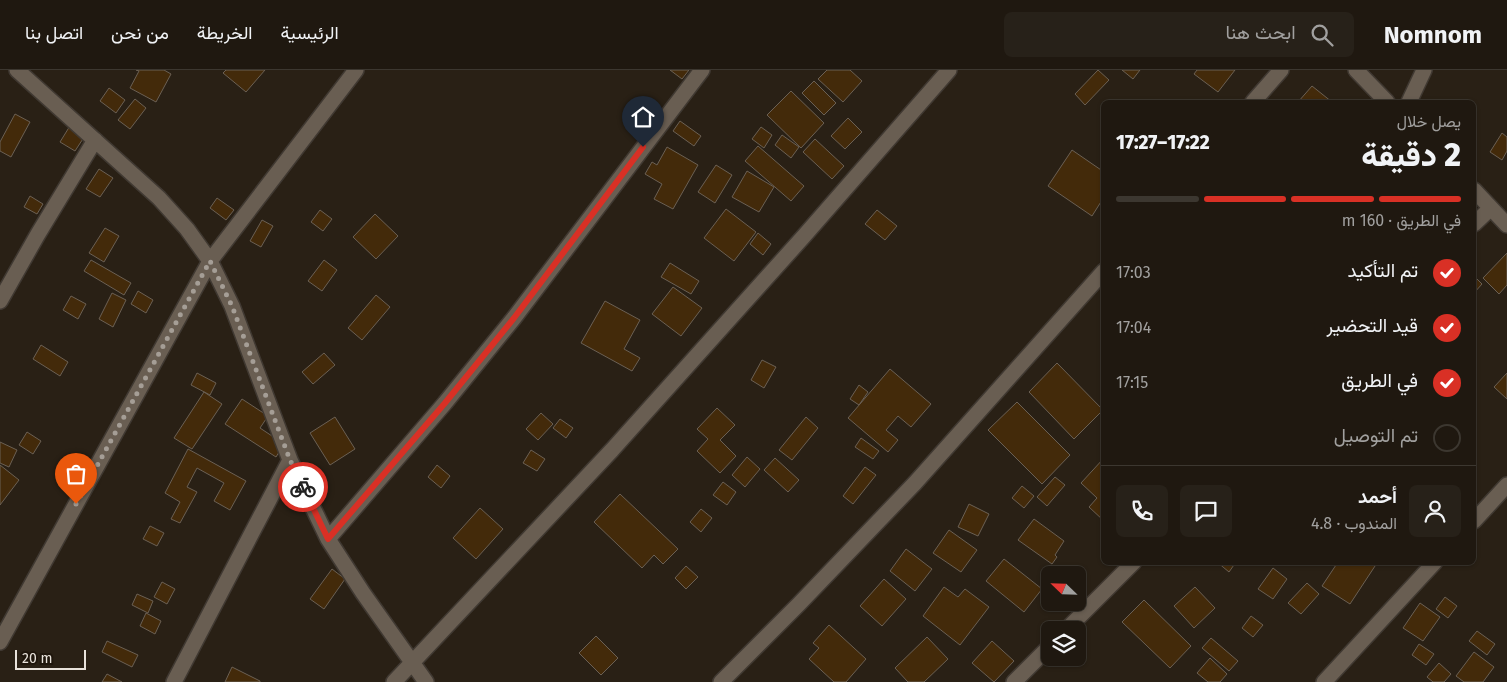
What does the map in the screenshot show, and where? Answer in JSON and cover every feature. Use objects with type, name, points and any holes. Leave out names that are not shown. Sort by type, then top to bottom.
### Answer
[{"type":"street","points":[[17,70],[159,198],[187,229],[210,261],[232,306],[290,460],[328,539],[363,593],[426,682]]},
{"type":"street","points":[[0,642],[210,261],[356,70]]},
{"type":"street","points":[[328,539],[445,403],[514,318],[702,70]]},
{"type":"street","points":[[394,682],[612,450],[949,70]]},
{"type":"street","points":[[1255,100],[1281,70]]},
{"type":"street","points":[[1356,70],[1385,100]]},
{"type":"street","points":[[1410,100],[1424,70]]},
{"type":"street","points":[[0,301],[95,140]]},
{"type":"street","points":[[1476,192],[1507,225]]},
{"type":"street","points":[[1476,222],[1491,208]]},
{"type":"street","points":[[721,682],[915,483],[1101,274]]},
{"type":"street","points":[[174,682],[290,460]]},
{"type":"street","points":[[1476,519],[1507,485]]},
{"type":"street","points":[[1075,621],[1131,565]]},
{"type":"street","points":[[1324,682],[1432,565]]},
{"type":"street","points":[[1014,682],[1041,655]]},
{"type":"building","points":[[136,70],[164,70],[171,74],[156,102],[130,88],[139,71]]},
{"type":"building","points":[[226,70],[265,70],[246,92],[223,73]]},
{"type":"building","points":[[670,70],[689,70],[682,79]]},
{"type":"building","points":[[827,70],[850,70],[862,81],[843,102],[818,79]]},
{"type":"building","points":[[1098,70],[1109,80],[1085,105],[1075,94]]},
{"type":"building","points":[[1122,70],[1140,70],[1133,79]]},
{"type":"building","points":[[1197,70],[1235,70],[1218,92],[1194,74]]},
{"type":"building","points":[[814,81],[836,103],[824,115],[802,93]]},
{"type":"building","points":[[1312,86],[1330,100],[1300,100]]},
{"type":"building","points":[[109,88],[125,100],[116,113],[100,101]]},
{"type":"building","points":[[791,91],[824,123],[801,148],[767,115]]},
{"type":"building","points":[[135,99],[146,108],[130,129],[118,120]]},
{"type":"building","points":[[15,114],[30,122],[11,157],[0,151],[0,142]]},
{"type":"building","points":[[848,118],[862,132],[845,149],[831,136]]},
{"type":"building","points":[[73,121],[88,131],[75,151],[60,142]]},
{"type":"building","points":[[680,121],[701,136],[694,146],[673,131]]},
{"type":"building","points":[[761,127],[772,135],[764,148],[752,139]]},
{"type":"building","points":[[1502,133],[1507,137],[1507,151],[1502,160],[1490,152]]},
{"type":"building","points":[[782,135],[799,147],[791,158],[775,145]]},
{"type":"building","points":[[815,139],[844,166],[832,179],[803,152]]},
{"type":"building","points":[[758,146],[804,186],[791,201],[745,161]]},
{"type":"building","points":[[667,147],[698,165],[673,209],[654,199],[662,184],[645,174],[652,162],[657,165]]},
{"type":"building","points":[[1072,150],[1101,170],[1101,202],[1092,216],[1048,186]]},
{"type":"building","points":[[716,165],[732,175],[715,203],[698,192]]},
{"type":"building","points":[[99,169],[113,178],[100,197],[86,189]]},
{"type":"building","points":[[747,171],[774,187],[759,212],[732,197]]},
{"type":"building","points":[[30,196],[43,204],[37,214],[24,207]]},
{"type":"building","points":[[217,198],[234,210],[226,220],[210,208]]},
{"type":"building","points":[[726,209],[756,232],[734,261],[704,238]]},
{"type":"building","points":[[320,210],[332,219],[323,231],[311,222]]},
{"type":"building","points":[[877,210],[897,226],[885,240],[865,224]]},
{"type":"building","points":[[375,214],[398,236],[376,259],[353,237]]},
{"type":"building","points":[[262,220],[273,226],[261,247],[250,241]]},
{"type":"building","points":[[105,228],[119,236],[104,262],[89,253]]},
{"type":"building","points":[[758,233],[771,244],[763,255],[750,244]]},
{"type":"building","points":[[1507,253],[1507,285],[1499,294],[1483,278]]},
{"type":"building","points":[[91,260],[131,283],[124,295],[84,271]]},
{"type":"building","points":[[324,260],[337,270],[322,291],[308,281]]},
{"type":"building","points":[[670,263],[699,281],[691,294],[661,277]]},
{"type":"building","points":[[1476,278],[1482,284],[1476,291]]},
{"type":"building","points":[[673,287],[702,308],[681,336],[652,314]]},
{"type":"building","points":[[138,291],[153,300],[146,313],[131,304]]},
{"type":"building","points":[[112,293],[126,300],[113,327],[99,319]]},
{"type":"building","points":[[376,295],[390,307],[362,340],[348,328]]},
{"type":"building","points":[[71,296],[86,304],[78,319],[63,310]]},
{"type":"building","points":[[605,301],[640,320],[624,349],[640,358],[632,371],[581,343]]},
{"type":"building","points":[[41,345],[68,362],[60,376],[33,359]]},
{"type":"building","points":[[324,353],[335,365],[313,384],[302,372]]},
{"type":"building","points":[[762,360],[776,367],[764,388],[751,380]]},
{"type":"building","points":[[1057,363],[1101,408],[1101,412],[1074,439],[1029,392]]},
{"type":"building","points":[[890,369],[931,404],[911,427],[898,416],[886,430],[898,440],[888,452],[848,418]]},
{"type":"building","points":[[197,373],[216,383],[210,395],[191,385]]},
{"type":"building","points":[[1507,373],[1507,399],[1494,387]]},
{"type":"building","points":[[859,385],[868,392],[859,405],[850,399]]},
{"type":"building","points":[[204,392],[222,404],[192,449],[174,438]]},
{"type":"building","points":[[242,399],[268,416],[260,428],[284,444],[276,457],[225,424]]},
{"type":"building","points":[[1017,402],[1070,455],[1042,484],[988,430]]},
{"type":"building","points":[[717,408],[735,425],[720,440],[736,456],[720,473],[697,451],[708,439],[697,429]]},
{"type":"building","points":[[541,413],[553,424],[538,440],[526,429]]},
{"type":"building","points":[[335,417],[355,449],[330,465],[310,433]]},
{"type":"building","points":[[806,417],[818,428],[792,460],[779,450]]},
{"type":"building","points":[[560,419],[573,428],[566,438],[553,428]]},
{"type":"building","points":[[27,432],[41,441],[33,454],[19,445]]},
{"type":"building","points":[[861,438],[879,451],[873,459],[855,447]]},
{"type":"building","points":[[0,442],[17,450],[9,467],[0,463]]},
{"type":"building","points":[[188,449],[246,481],[230,510],[214,501],[224,483],[197,468],[187,487],[197,492],[180,523],[171,519],[180,502],[165,493]]},
{"type":"building","points":[[531,450],[545,459],[537,471],[523,463]]},
{"type":"building","points":[[747,457],[760,469],[745,487],[732,475]]},
{"type":"building","points":[[775,458],[799,480],[788,492],[764,470]]},
{"type":"building","points":[[1101,461],[1101,518],[1089,507],[1097,498],[1081,483]]},
{"type":"building","points":[[0,465],[19,480],[0,505]]},
{"type":"building","points":[[437,465],[450,476],[441,488],[428,477]]},
{"type":"building","points":[[865,467],[876,475],[853,504],[843,496]]},
{"type":"building","points":[[1055,477],[1065,485],[1047,506],[1037,497]]},
{"type":"building","points":[[723,482],[736,492],[727,505],[713,495]]},
{"type":"building","points":[[1022,486],[1034,496],[1024,508],[1012,498]]},
{"type":"building","points":[[620,494],[678,549],[663,564],[654,555],[642,568],[594,522]]},
{"type":"building","points":[[969,504],[989,514],[978,536],[958,527]]},
{"type":"building","points":[[480,508],[503,529],[476,559],[453,538]]},
{"type":"building","points":[[701,509],[712,518],[701,532],[690,522]]},
{"type":"building","points":[[1034,519],[1064,541],[1055,555],[1057,557],[1052,564],[1018,540]]},
{"type":"building","points":[[150,526],[164,533],[157,546],[143,539]]},
{"type":"building","points":[[949,530],[977,550],[961,572],[933,553]]},
{"type":"building","points":[[906,549],[932,569],[915,591],[890,571]]},
{"type":"building","points":[[1004,559],[1041,588],[1041,590],[1024,612],[986,581]]},
{"type":"building","points":[[1221,565],[1234,565],[1229,572]]},
{"type":"building","points":[[1336,565],[1376,565],[1350,604],[1322,586]]},
{"type":"building","points":[[686,566],[698,577],[686,589],[675,578]]},
{"type":"building","points":[[1273,568],[1287,579],[1273,599],[1258,589]]},
{"type":"building","points":[[332,569],[345,579],[324,609],[310,599]]},
{"type":"building","points":[[884,579],[906,599],[882,626],[860,606]]},
{"type":"building","points":[[162,582],[175,589],[167,604],[154,597]]},
{"type":"building","points":[[1307,583],[1319,594],[1301,614],[1288,603]]},
{"type":"building","points":[[944,587],[958,597],[965,589],[989,607],[960,645],[923,616]]},
{"type":"building","points":[[1195,587],[1215,608],[1194,628],[1174,606]]},
{"type":"building","points":[[137,594],[153,601],[148,613],[132,605]]},
{"type":"building","points":[[1445,597],[1457,606],[1448,618],[1436,609]]},
{"type":"building","points":[[1144,600],[1191,646],[1170,668],[1122,622]]},
{"type":"building","points":[[1420,603],[1440,617],[1423,641],[1403,628]]},
{"type":"building","points":[[146,613],[161,621],[155,634],[140,626]]},
{"type":"building","points":[[1251,616],[1263,625],[1253,637],[1242,628]]},
{"type":"building","points":[[829,625],[866,659],[846,682],[834,682],[809,659],[819,648],[813,643]]},
{"type":"building","points":[[1477,631],[1495,644],[1487,655],[1469,641]]},
{"type":"building","points":[[596,636],[618,658],[601,675],[579,653]]},
{"type":"building","points":[[927,637],[948,659],[924,682],[908,682],[895,668]]},
{"type":"building","points":[[1211,638],[1238,661],[1229,671],[1202,648]]},
{"type":"building","points":[[107,641],[138,655],[132,667],[102,652]]},
{"type":"building","points":[[992,641],[1014,661],[994,682],[972,663]]},
{"type":"building","points":[[1419,644],[1434,654],[1426,665],[1412,655]]},
{"type":"building","points":[[1474,652],[1494,667],[1483,682],[1464,682],[1456,676]]},
{"type":"building","points":[[1210,658],[1227,674],[1220,682],[1208,682],[1197,673]]},
{"type":"building","points":[[1439,663],[1451,674],[1444,682],[1433,682],[1427,677]]},
{"type":"building","points":[[232,667],[260,681],[260,682],[225,682]]},
{"type":"building","points":[[107,674],[122,682],[102,682]]},
{"type":"way so far","points":[[76,504],[210,261],[232,306],[290,460],[303,487]]},
{"type":"route","points":[[303,487],[328,539],[445,403],[514,318],[643,147]]}]
